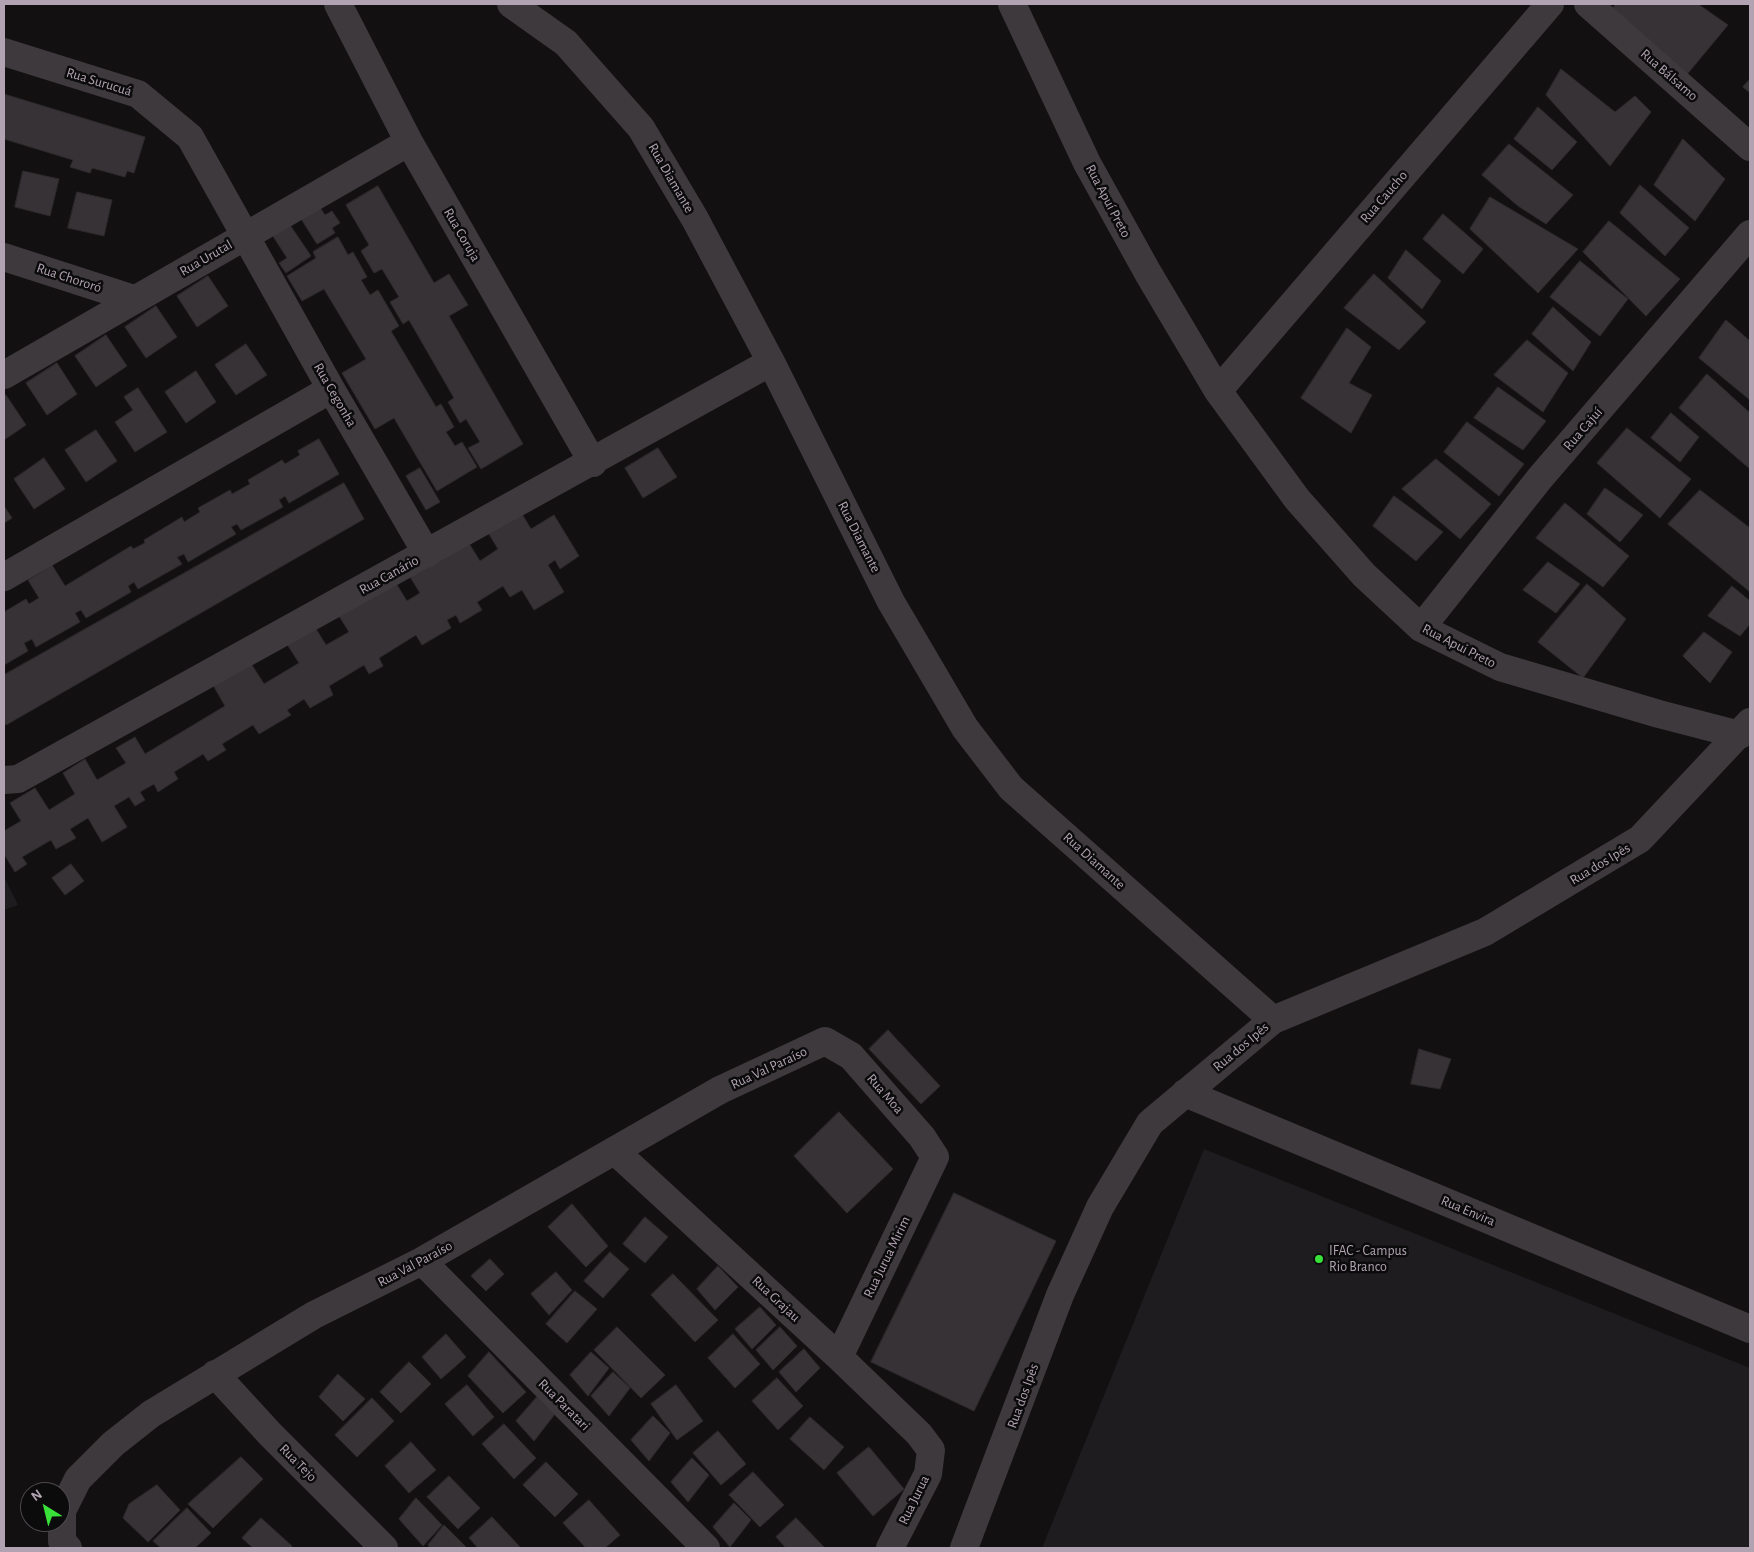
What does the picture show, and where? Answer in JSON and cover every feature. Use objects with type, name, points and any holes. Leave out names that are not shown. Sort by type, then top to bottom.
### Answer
[{"type":"street","name":"Rua Coruja","points":[[338,4],[408,142],[593,463]]},
{"type":"street","name":"Rua Diamante","points":[[511,4],[566,43],[641,128],[694,219],[771,362],[892,602],[964,728],[1011,788],[1273,1020]]},
{"type":"street","name":"Rua Apuí Preto","points":[[1012,4],[1087,162],[1148,273],[1218,390]]},
{"type":"street","name":"Rua Caucho","points":[[1218,390],[1550,4]]},
{"type":"street","name":"Rua Bálsamo","points":[[1588,4],[1750,147]]},
{"type":"street","name":"Rua Surucuá","points":[[4,52],[138,94],[190,137],[246,235]]},
{"type":"street","name":"Rua Urutal","points":[[4,375],[408,142]]},
{"type":"street","name":"Rua Cajuí","points":[[1420,628],[1540,478],[1750,234]]},
{"type":"street","name":"Rua Cegonha","points":[[246,235],[331,389],[427,554]]},
{"type":"street","name":"Rua Chororó","points":[[4,257],[134,299]]},
{"type":"street","name":"Rua Canário","points":[[4,780],[18,779],[593,463],[771,362]]},
{"type":"street","points":[[4,578],[331,389]]},
{"type":"street","name":"Rua Apui Preto","points":[[1218,390],[1297,499],[1364,574],[1420,628],[1500,667],[1659,714],[1745,728]]},
{"type":"street","name":"Rua dos Ipês","points":[[964,1548],[1060,1295],[1100,1207],[1150,1124],[1273,1020],[1485,932],[1640,839],[1745,728]]},
{"type":"street","name":"Rua Val Paraíso","points":[[65,1545],[62,1511],[78,1479],[113,1444],[151,1414],[314,1315],[422,1261],[616,1152],[720,1090],[825,1041]]},
{"type":"street","name":"Rua Moa","points":[[825,1041],[851,1056],[922,1137],[935,1157]]},
{"type":"street","name":"Rua Envira","points":[[1185,1093],[1750,1329]]},
{"type":"street","name":"Rua Grajau","points":[[616,1152],[839,1357],[919,1434],[931,1450]]},
{"type":"street","name":"Rua Jurua Mirim","points":[[839,1357],[935,1157]]},
{"type":"street","name":"Rua Paratari","points":[[422,1261],[706,1548]]},
{"type":"street","name":"Rua Tejo","points":[[215,1374],[270,1434],[384,1548]]},
{"type":"street","name":"Rua Jurua","points":[[890,1548],[928,1474],[931,1450]]},
{"type":"shaded area","points":[[4,877],[18,905],[4,910]]},
{"type":"shaded area","name":"IFAC - Campus Rio Branco","points":[[1204,1149],[1750,1368],[1750,1548],[1042,1548]]},
{"type":"building","points":[[1616,4],[1698,4],[1728,25],[1684,78],[1609,13]]},
{"type":"building","points":[[1561,69],[1615,112],[1635,96],[1651,112],[1610,166],[1546,95]]},
{"type":"building","points":[[1750,79],[1750,93],[1743,87]]},
{"type":"building","points":[[4,94],[145,137],[134,173],[127,171],[125,177],[92,168],[90,173],[70,167],[73,160],[4,139]]},
{"type":"building","points":[[1538,107],[1577,142],[1552,170],[1514,139]]},
{"type":"building","points":[[1683,139],[1725,179],[1695,221],[1654,185]]},
{"type":"building","points":[[1509,144],[1573,195],[1546,224],[1518,206],[1482,175]]},
{"type":"building","points":[[23,171],[59,179],[50,216],[15,207]]},
{"type":"building","points":[[1640,185],[1689,228],[1665,256],[1620,213]]},
{"type":"building","points":[[378,186],[434,283],[449,274],[468,305],[449,316],[523,444],[481,469],[468,448],[480,442],[466,419],[460,423],[448,402],[454,398],[409,320],[403,324],[390,302],[399,297],[382,269],[374,273],[361,251],[369,245],[346,205]]},
{"type":"building","points":[[77,192],[112,200],[104,236],[68,228]]},
{"type":"building","points":[[1490,197],[1578,249],[1538,293],[1470,229]]},
{"type":"building","points":[[317,203],[325,215],[332,211],[340,223],[332,228],[335,233],[317,244],[298,214]]},
{"type":"building","points":[[1443,214],[1483,249],[1463,274],[1423,239]]},
{"type":"building","points":[[1609,221],[1680,279],[1646,316],[1583,252]]},
{"type":"building","points":[[288,222],[311,256],[286,273],[279,263],[287,258],[271,233]]},
{"type":"building","points":[[338,237],[348,255],[353,252],[367,277],[361,280],[370,295],[378,290],[399,326],[391,331],[436,407],[441,404],[454,427],[446,432],[455,446],[462,442],[477,467],[437,491],[394,418],[375,429],[342,373],[366,359],[324,289],[302,301],[287,276],[316,258],[313,252]]},
{"type":"building","points":[[1406,250],[1441,281],[1422,309],[1388,278]]},
{"type":"building","points":[[1580,261],[1628,299],[1600,336],[1550,297]]},
{"type":"building","points":[[1374,274],[1426,322],[1399,350],[1344,308]]},
{"type":"building","points":[[208,276],[228,306],[197,327],[177,296]]},
{"type":"building","points":[[156,306],[177,337],[146,358],[125,327]]},
{"type":"building","points":[[1553,307],[1591,342],[1573,371],[1532,334]]},
{"type":"building","points":[[1726,320],[1750,341],[1750,400],[1699,358]]},
{"type":"building","points":[[1347,328],[1371,347],[1349,383],[1372,395],[1351,433],[1301,398]]},
{"type":"building","points":[[106,335],[127,366],[96,387],[75,356]]},
{"type":"building","points":[[1527,340],[1568,373],[1543,412],[1494,375]]},
{"type":"building","points":[[246,344],[267,375],[236,395],[215,365]]},
{"type":"building","points":[[57,363],[77,394],[47,415],[26,383]]},
{"type":"building","points":[[196,371],[216,402],[186,423],[165,392]]},
{"type":"building","points":[[1707,374],[1750,413],[1750,469],[1679,408]]},
{"type":"building","points":[[1498,387],[1546,421],[1523,450],[1474,418]]},
{"type":"building","points":[[138,388],[167,432],[135,452],[115,422],[133,410],[124,397]]},
{"type":"building","points":[[6,395],[26,425],[4,440],[4,396]]},
{"type":"building","points":[[1671,413],[1699,437],[1680,462],[1651,438]]},
{"type":"building","points":[[1467,422],[1524,464],[1499,496],[1444,452]]},
{"type":"building","points":[[1627,428],[1691,479],[1660,518],[1597,463]]},
{"type":"building","points":[[96,430],[117,461],[86,482],[65,450]]},
{"type":"building","points":[[319,439],[339,474],[289,503],[285,496],[279,500],[283,507],[241,530],[237,524],[231,527],[236,534],[188,562],[184,554],[177,557],[182,564],[138,589],[134,582],[128,586],[131,592],[86,618],[81,610],[75,613],[80,622],[36,647],[32,639],[24,643],[28,651],[4,665],[4,612],[26,599],[29,604],[39,598],[28,580],[52,565],[65,586],[131,546],[133,549],[145,543],[144,540],[182,517],[184,522],[200,512],[198,508],[230,490],[232,494],[250,484],[248,480],[282,460],[285,464],[300,455],[298,451]]},
{"type":"building","points":[[658,448],[677,477],[643,498],[625,468]]},
{"type":"building","points":[[44,458],[65,489],[34,509],[14,479]]},
{"type":"building","points":[[1436,459],[1491,504],[1460,539],[1402,489]]},
{"type":"building","points":[[420,468],[440,502],[426,510],[406,476]]},
{"type":"building","points":[[344,483],[364,519],[6,725],[4,722],[4,675]]},
{"type":"building","points":[[1605,488],[1643,515],[1620,542],[1587,514]]},
{"type":"building","points":[[1700,490],[1750,528],[1750,592],[1668,524]]},
{"type":"building","points":[[1394,496],[1443,532],[1416,561],[1373,526]]},
{"type":"building","points":[[1565,503],[1629,556],[1603,587],[1536,538]]},
{"type":"building","points":[[4,506],[12,518],[4,523]]},
{"type":"building","points":[[519,509],[531,529],[554,515],[579,556],[560,569],[555,560],[548,565],[564,592],[534,610],[522,590],[510,597],[503,586],[477,602],[482,610],[460,623],[456,615],[447,620],[451,628],[422,645],[416,635],[379,658],[383,666],[369,674],[364,665],[329,686],[333,695],[310,708],[304,699],[287,710],[291,715],[259,734],[253,725],[222,744],[226,750],[208,761],[203,754],[174,772],[178,779],[158,792],[154,784],[140,792],[145,800],[135,806],[129,797],[114,806],[127,827],[102,842],[88,818],[70,829],[76,838],[56,849],[51,840],[22,857],[27,864],[15,872],[4,854],[4,831],[21,821],[10,803],[35,788],[49,810],[75,794],[63,773],[85,759],[97,780],[126,763],[116,748],[135,737],[145,754],[225,706],[213,685],[250,662],[264,684],[299,663],[285,641],[313,624],[326,645],[349,632],[336,611],[392,577],[407,601],[420,593],[407,572],[465,537],[480,561],[498,549],[486,529]]},
{"type":"building","points":[[1548,562],[1580,584],[1556,613],[1523,590]]},
{"type":"building","points":[[1587,584],[1626,619],[1583,678],[1538,642]]},
{"type":"building","points":[[1732,586],[1750,601],[1750,624],[1740,636],[1708,616]]},
{"type":"building","points":[[1704,632],[1732,652],[1710,683],[1683,656]]},
{"type":"building","points":[[71,864],[84,881],[65,895],[52,878]]},
{"type":"building","points":[[888,1030],[940,1086],[921,1104],[869,1049]]},
{"type":"building","points":[[1419,1049],[1451,1059],[1440,1089],[1411,1084]]},
{"type":"building","points":[[839,1112],[893,1169],[847,1213],[794,1156]]},
{"type":"building","points":[[954,1193],[1056,1241],[974,1411],[871,1362]]},
{"type":"building","points":[[572,1204],[608,1246],[586,1267],[548,1227]]},
{"type":"building","points":[[645,1217],[668,1237],[645,1263],[623,1244]]},
{"type":"building","points":[[610,1252],[629,1269],[603,1298],[584,1281]]},
{"type":"building","points":[[490,1259],[504,1274],[486,1291],[471,1276]]},
{"type":"building","points":[[718,1266],[738,1287],[715,1310],[697,1289]]},
{"type":"building","points":[[556,1272],[572,1290],[549,1315],[531,1294]]},
{"type":"building","points":[[673,1274],[718,1320],[695,1342],[651,1295]]},
{"type":"building","points":[[575,1291],[597,1309],[567,1343],[546,1324]]},
{"type":"building","points":[[760,1307],[776,1325],[752,1349],[735,1329]]},
{"type":"building","points":[[617,1327],[665,1375],[641,1398],[594,1350]]},
{"type":"building","points":[[780,1327],[797,1346],[773,1370],[756,1350]]},
{"type":"building","points":[[446,1334],[466,1357],[441,1379],[422,1357]]},
{"type":"building","points":[[733,1334],[760,1364],[735,1388],[708,1358]]},
{"type":"building","points":[[804,1349],[820,1368],[796,1392],[779,1372]]},
{"type":"building","points":[[489,1352],[526,1392],[503,1413],[468,1376]]},
{"type":"building","points":[[591,1352],[609,1368],[588,1396],[570,1375]]},
{"type":"building","points":[[409,1362],[431,1384],[401,1413],[380,1392]]},
{"type":"building","points":[[613,1372],[630,1388],[609,1416],[591,1396]]},
{"type":"building","points":[[338,1374],[365,1399],[343,1421],[319,1397]]},
{"type":"building","points":[[777,1378],[803,1406],[778,1430],[752,1401]]},
{"type":"building","points":[[467,1385],[494,1417],[473,1436],[445,1404]]},
{"type":"building","points":[[676,1385],[703,1421],[677,1440],[651,1404]]},
{"type":"building","points":[[537,1397],[555,1414],[534,1441],[516,1421]]},
{"type":"building","points":[[372,1398],[394,1421],[357,1457],[335,1435]]},
{"type":"building","points":[[653,1416],[670,1433],[649,1461],[631,1440]]},
{"type":"building","points":[[810,1417],[844,1447],[824,1470],[790,1439]]},
{"type":"building","points":[[504,1424],[536,1458],[514,1479],[482,1444]]},
{"type":"building","points":[[718,1431],[746,1464],[721,1485],[693,1453]]},
{"type":"building","points":[[411,1442],[436,1470],[409,1493],[385,1466]]},
{"type":"building","points":[[869,1447],[904,1489],[873,1516],[837,1473]]},
{"type":"building","points":[[241,1457],[263,1479],[213,1528],[188,1504]]},
{"type":"building","points":[[692,1458],[709,1475],[688,1502],[671,1482]]},
{"type":"building","points":[[546,1462],[578,1494],[555,1517],[523,1485]]},
{"type":"building","points":[[753,1472],[784,1505],[760,1527],[729,1495]]},
{"type":"building","points":[[449,1476],[480,1508],[458,1529],[427,1497]]},
{"type":"building","points":[[157,1485],[180,1510],[148,1542],[123,1518],[129,1504]]},
{"type":"building","points":[[416,1498],[442,1525],[423,1546],[399,1519]]},
{"type":"building","points":[[589,1500],[620,1535],[605,1548],[586,1548],[563,1523]]},
{"type":"building","points":[[734,1503],[751,1520],[730,1547],[713,1527]]},
{"type":"building","points":[[187,1508],[211,1533],[195,1548],[161,1548],[153,1541]]},
{"type":"building","points":[[492,1517],[521,1548],[478,1548],[469,1538]]},
{"type":"building","points":[[261,1518],[292,1546],[290,1548],[253,1548],[242,1538]]},
{"type":"building","points":[[796,1518],[823,1548],[786,1548],[776,1537]]},
{"type":"building","points":[[444,1525],[467,1548],[430,1548],[428,1545]]},
{"type":"place","name":"IFAC - Campus Rio Branco","points":[[1319,1259]]}]
